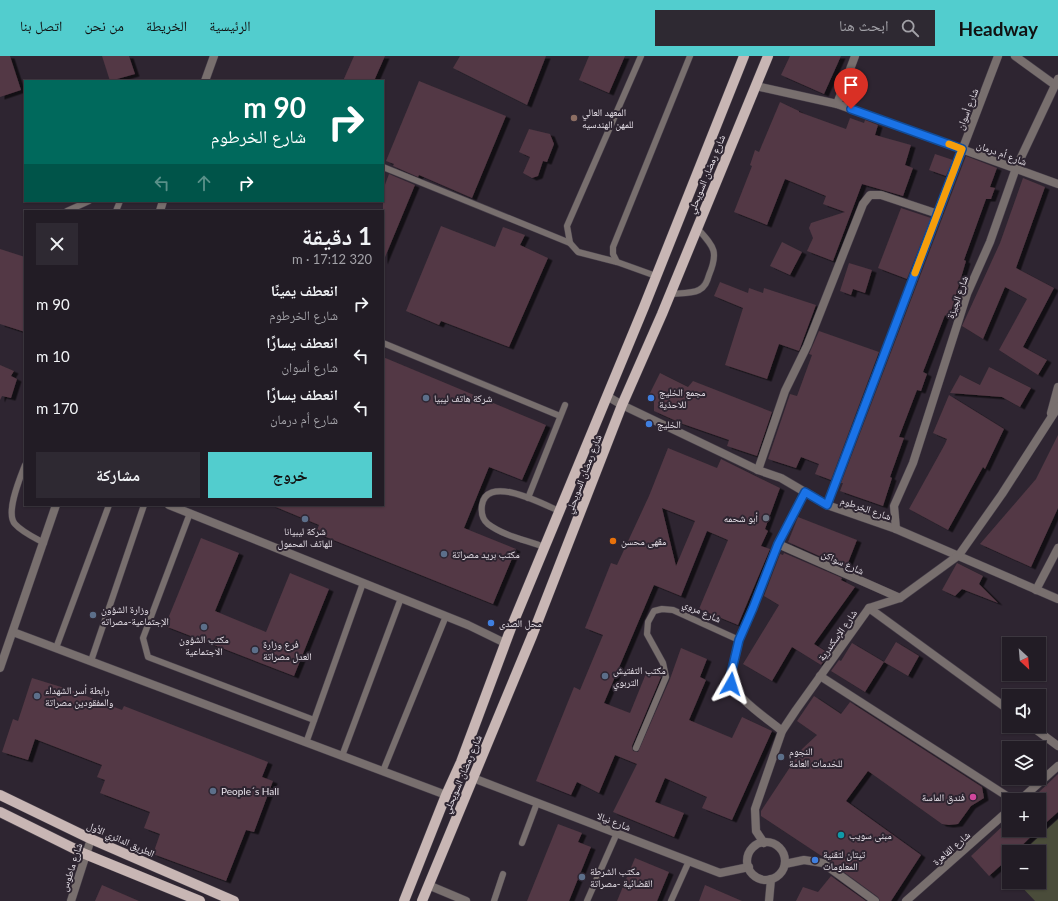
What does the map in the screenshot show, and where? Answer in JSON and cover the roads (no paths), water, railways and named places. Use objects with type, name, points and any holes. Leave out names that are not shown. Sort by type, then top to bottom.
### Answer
[{"type":"main road","name":"شارع رمضان السويحلي","points":[[404,901],[446,795],[461,762],[505,642],[656,276],[744,56]]},
{"type":"main road","name":"شارع رمضان السويحلي","points":[[422,901],[532,636],[622,405],[670,294],[768,56]]},
{"type":"main road","name":"الطريق الدائري الأول","points":[[0,795],[91,839],[234,901]]},
{"type":"main road","points":[[0,812],[85,854],[200,901]]},
{"type":"street","points":[[205,80],[214,56]]},
{"type":"street","points":[[837,104],[855,56]]},
{"type":"street","name":"شارع أسوان","points":[[827,505],[998,56]]},
{"type":"street","points":[[1015,56],[1056,82]]},
{"type":"street","name":"شارع الجيزة","points":[[896,529],[894,506],[913,463],[967,294],[990,242],[1016,168],[1056,82]]},
{"type":"street","name":"شارع أم درمان","points":[[756,86],[837,104],[1058,184]]},
{"type":"street","points":[[758,470],[785,391],[807,346],[863,204],[870,195],[881,195],[938,214]]},
{"type":"street","points":[[1050,419],[1058,387]]},
{"type":"street","name":"شارع الخرطوم","points":[[607,396],[622,405],[758,470],[781,478],[827,505],[896,529],[1058,599]]},
{"type":"street","name":"شارع الإسكندرية","points":[[764,843],[756,831],[755,809],[782,731],[869,608],[900,598],[959,555],[1002,494],[1058,407]]},
{"type":"street","points":[[782,731],[737,693],[731,684],[730,678],[739,640],[778,544],[805,492]]},
{"type":"street","points":[[0,668],[44,544],[56,506]]},
{"type":"street","points":[[172,506],[446,616],[505,642]]},
{"type":"street","name":"شارع سواكن","points":[[778,544],[900,598]]},
{"type":"street","points":[[1036,590],[1058,548]]},
{"type":"street","points":[[869,608],[1002,705]]},
{"type":"street","points":[[13,632],[446,795]]},
{"type":"street","points":[[820,676],[1002,793]]},
{"type":"street","points":[[1040,733],[1058,746]]},
{"type":"street","points":[[1028,793],[1058,766]]},
{"type":"street","name":"شارع نيالا","points":[[473,778],[720,873],[748,867]]},
{"type":"street","name":"شارع القاهرة","points":[[906,901],[1002,816]]},
{"type":"street","name":"شارع ماطوس","points":[[71,901],[91,839]]},
{"type":"street","points":[[769,843],[780,848],[783,852],[785,864],[780,874],[771,880],[766,880],[755,876],[748,867],[748,856],[758,845],[769,843]]},
{"type":"street","points":[[785,864],[804,860],[823,863],[875,901]]},
{"type":"street","points":[[769,901],[771,880]]},
{"type":"street","points":[[428,886],[466,901]]},
{"type":"lane","points":[[570,243],[567,226],[641,56]]},
{"type":"lane","points":[[617,262],[613,254],[613,247],[690,56]]},
{"type":"lane","points":[[384,167],[570,243],[578,252],[617,262],[656,276]]},
{"type":"lane","points":[[69,210],[86,202]]},
{"type":"lane","points":[[670,294],[695,292],[706,285],[715,261],[714,251],[710,242],[697,228]]},
{"type":"lane","points":[[384,344],[560,416]]},
{"type":"lane","points":[[528,498],[565,405]]},
{"type":"lane","points":[[24,467],[18,481],[11,512],[15,524],[44,544]]},
{"type":"lane","points":[[544,547],[504,532],[487,523],[481,512],[483,500],[489,493],[500,490],[528,498],[559,511]]},
{"type":"lane","points":[[56,648],[109,506]]},
{"type":"lane","points":[[91,662],[144,506]]},
{"type":"lane","points":[[190,513],[143,638],[148,657],[314,720]]},
{"type":"lane","points":[[306,742],[363,583]]},
{"type":"lane","points":[[342,756],[401,598]]},
{"type":"lane","name":"شارع مروي","points":[[636,748],[666,677],[663,663],[647,634],[648,622],[654,611],[662,609],[673,610],[739,640]]},
{"type":"lane","points":[[383,771],[446,616]]},
{"type":"lane","points":[[522,843],[537,803]]},
{"type":"lane","points":[[587,901],[617,833]]},
{"type":"lane","points":[[671,901],[689,861]]},
{"type":"lane","points":[[494,901],[503,874]]},
{"type":"place","name":"المعهد العالي للمهن الهندسيه","points":[[574,118]]},
{"type":"place","name":"شركة هاتف ليبيا","points":[[426,398]]},
{"type":"place","name":"مجمع الخليج للاحذية","points":[[651,398]]},
{"type":"place","name":"الخليج","points":[[649,424]]},
{"type":"place","name":"أبو شحمه","points":[[766,518]]},
{"type":"place","name":"شركة ليبيانا للهاتف المحمول","points":[[305,519]]},
{"type":"place","name":"مقهى محسن","points":[[613,541]]},
{"type":"place","name":"مكتب بريد مصراتة","points":[[444,554]]},
{"type":"place","name":"وزارة الشؤون الإجتماعية-مصراته","points":[[93,615]]},
{"type":"place","name":"محل الصدى","points":[[491,623]]},
{"type":"place","name":"مكتب الشؤون الاجتماعية","points":[[204,627]]},
{"type":"place","name":"فرع وزارة العدل مصراتة","points":[[255,650]]},
{"type":"place","name":"مكتب التفتيش التربوي","points":[[605,676]]},
{"type":"place","name":"رابطة أسر الشهداء والمفقودين مصراتة","points":[[37,696]]},
{"type":"place","name":"النجوم للخدمات العامة","points":[[781,757]]},
{"type":"place","name":"People´s Hall","points":[[213,791]]},
{"type":"place","name":"فندق الماسة","points":[[973,797]]},
{"type":"place","name":"مبنى سويب","points":[[841,835]]},
{"type":"place","name":"تيتان لتقنية المعلومات","points":[[815,860]]},
{"type":"place","name":"مكتب الشرطة القضائية -مصراتة","points":[[582,877]]}]
